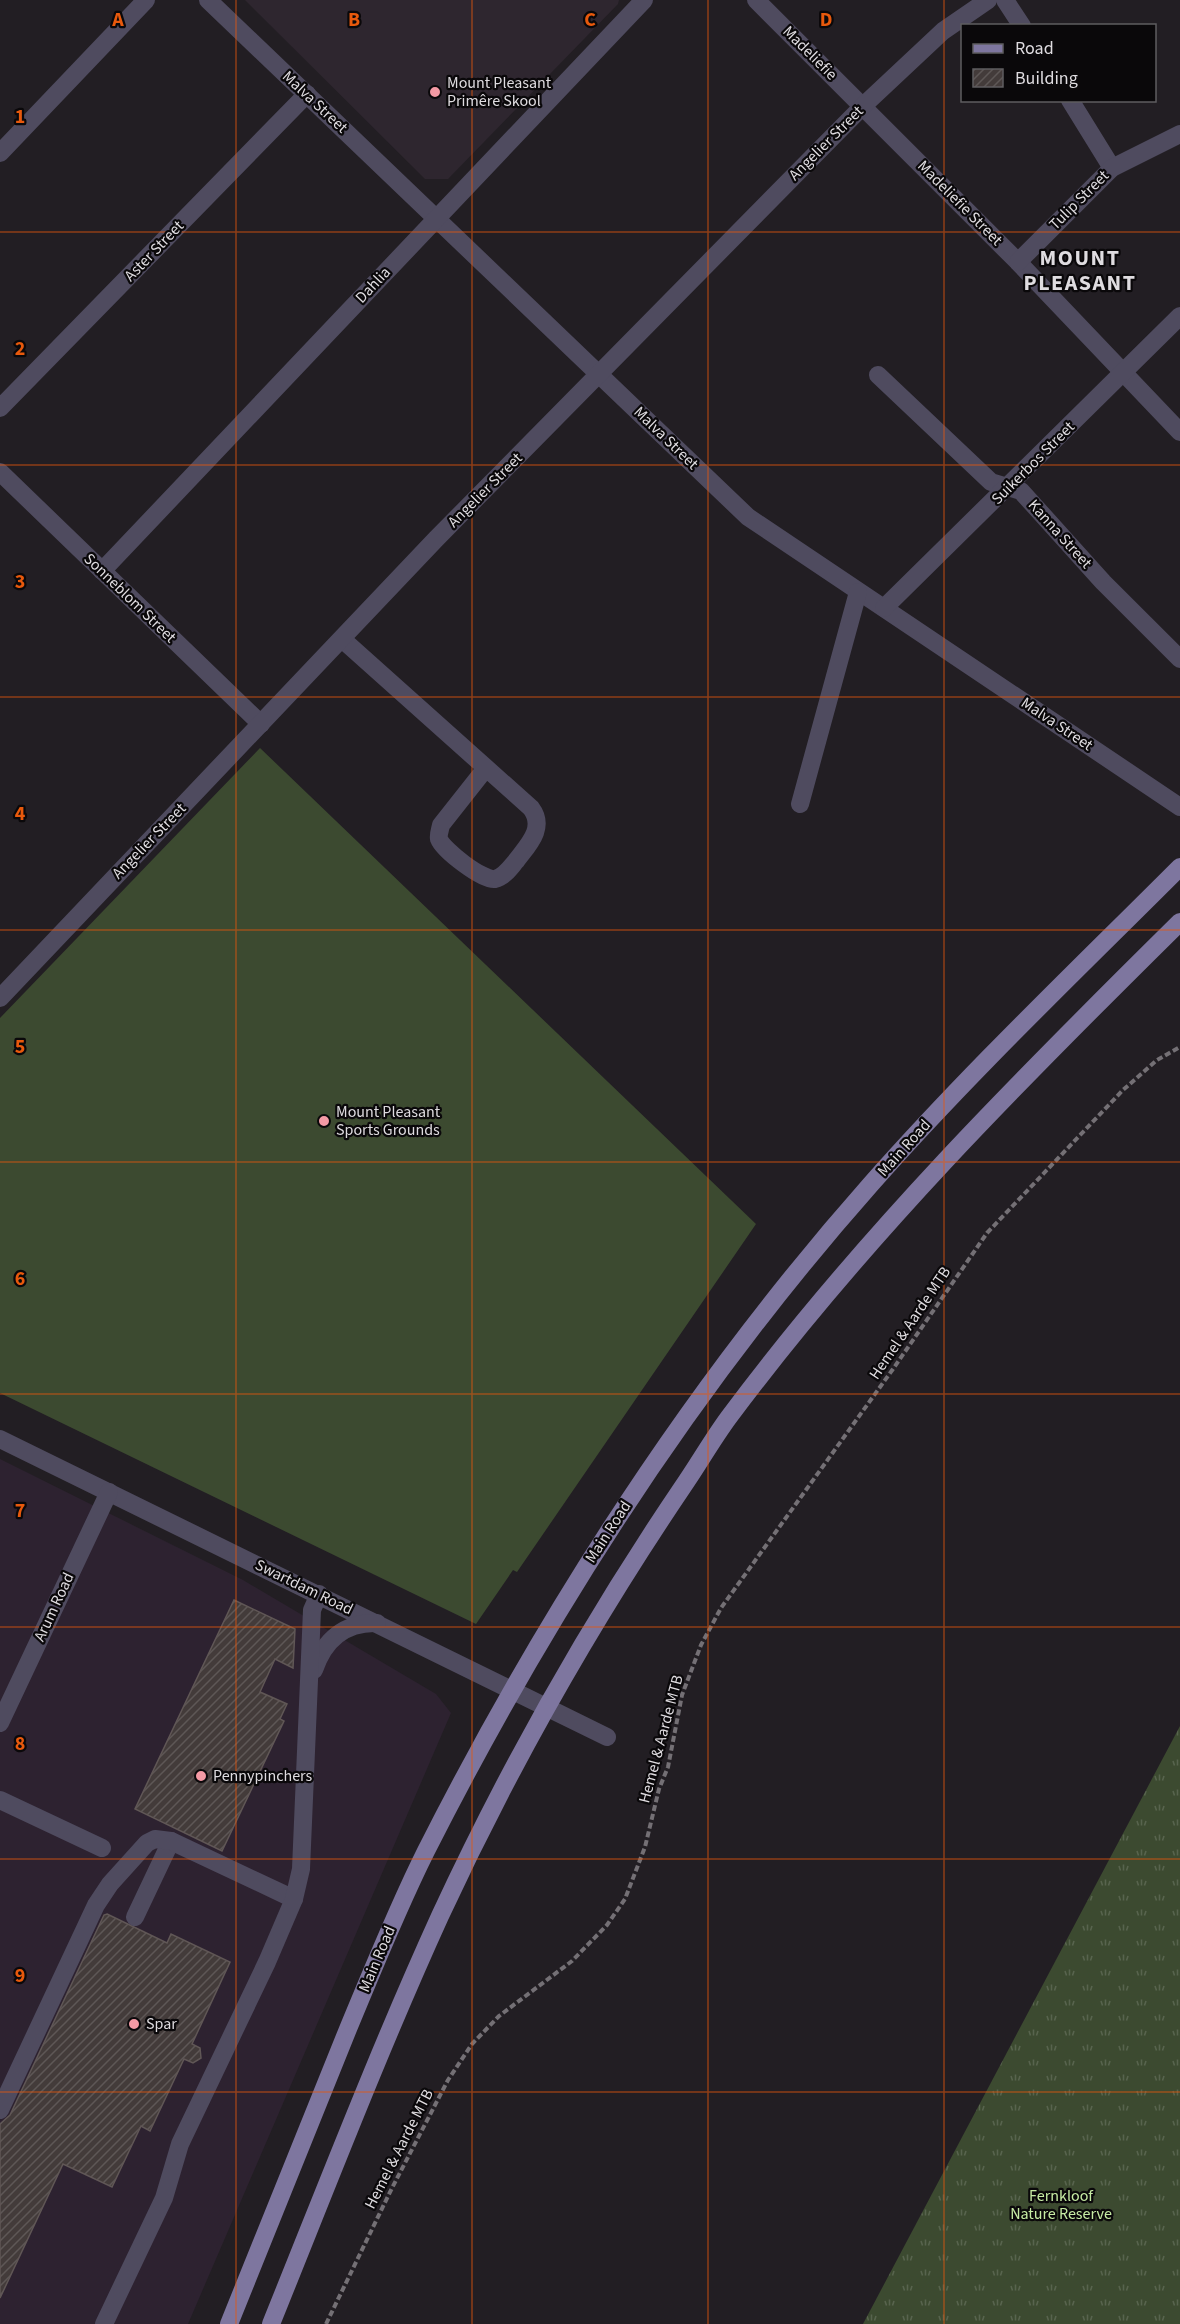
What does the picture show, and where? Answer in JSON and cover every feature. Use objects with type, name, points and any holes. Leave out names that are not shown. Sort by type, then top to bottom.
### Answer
[{"type":"main road","name":"Main Road","points":[[229,2324],[391,1925],[426,1851],[511,1689],[629,1499],[734,1351],[818,1247],[953,1094],[1180,867]]},
{"type":"main road","points":[[271,2324],[376,2065],[441,1916],[547,1707],[650,1535],[727,1420],[896,1213],[952,1151],[1180,922]]},
{"type":"street","points":[[0,153],[146,0]]},
{"type":"street","name":"Malva Street","points":[[208,0],[437,217],[748,518],[1180,807]]},
{"type":"street","name":"Madeliefie","points":[[756,0],[863,106]]},
{"type":"street","name":"Angelier Street","points":[[0,998],[436,539],[863,106],[943,31],[988,0]]},
{"type":"street","points":[[1005,0],[1021,24]]},
{"type":"street","name":"Dahlia","points":[[102,571],[643,1]]},
{"type":"street","name":"Aster Street","points":[[0,408],[307,94]]},
{"type":"street","points":[[1071,102],[1112,168]]},
{"type":"street","name":"Madeliefie Street","points":[[863,106],[1018,262],[1180,432]]},
{"type":"street","name":"Tulip Street","points":[[1018,262],[1112,168],[1180,134]]},
{"type":"street","name":"Suikerbos Street","points":[[885,608],[1009,488],[1180,316]]},
{"type":"street","name":"Kanna Street","points":[[878,375],[991,482],[1021,491],[1103,582],[1180,659]]},
{"type":"street","name":"Sonneblom Street","points":[[0,472],[261,724]]},
{"type":"street","points":[[800,804],[858,592]]},
{"type":"street","points":[[342,639],[531,808],[537,819],[533,840],[506,873],[494,879],[480,876],[442,844],[439,833],[441,825],[486,768]]},
{"type":"street","name":"Swartdam Road","points":[[0,1439],[379,1623],[607,1737]]},
{"type":"street","name":"Arum Road","points":[[0,1723],[109,1492]]},
{"type":"street","points":[[104,2324],[164,2198],[180,2144],[267,1962],[294,1899],[301,1869],[311,1681],[312,1610],[319,1594]]},
{"type":"street","points":[[311,1681],[322,1652],[337,1634],[355,1625],[379,1623]]},
{"type":"street","points":[[0,1800],[102,1848]]},
{"type":"street","points":[[0,2110],[103,1893],[147,1843],[155,1839],[171,1841],[294,1899]]},
{"type":"street","points":[[135,1917],[171,1841]]},
{"type":"path","name":"Hemel & Aarde MTB","points":[[326,2324],[392,2187],[448,2080],[472,2044],[499,2016],[572,1961],[607,1925],[625,1899],[645,1847],[659,1789],[668,1767],[682,1695],[701,1645],[721,1608],[893,1370],[987,1233],[1123,1090],[1157,1060],[1180,1047]]},
{"type":"shaded area","name":"Mount Pleasant Primêre Skool","points":[[245,0],[619,0],[618,4],[448,179],[425,179]]},
{"type":"shaded area","points":[[0,1459],[243,1580],[436,1694],[451,1713],[188,2324],[0,2324]]},
{"type":"green space","name":"Mount Pleasant Sports Grounds","points":[[260,748],[756,1224],[517,1572],[513,1570],[476,1624],[0,1393],[0,1018]]},
{"type":"green space","name":"Fernkloof Nature Reserve","points":[[1180,1726],[1180,2324],[863,2324]]},
{"type":"building","points":[[234,1600],[295,1629],[293,1668],[275,1659],[260,1692],[287,1704],[280,1719],[284,1721],[222,1851],[135,1809]]},
{"type":"building","points":[[107,1914],[167,1943],[171,1934],[230,1962],[192,2044],[200,2048],[201,2058],[193,2063],[184,2059],[150,2131],[141,2126],[112,2187],[63,2164],[0,2298],[0,2124],[10,2115],[104,1915]]},
{"type":"place","name":"Mount Pleasant Primêre Skool","points":[[435,92]]},
{"type":"place","name":"Mount Pleasant Sports Grounds","points":[[324,1121]]},
{"type":"place","name":"Pennypinchers","points":[[201,1776]]},
{"type":"place","name":"Spar","points":[[134,2024]]},
{"type":"district","name":"MOUNT PLEASANT","points":[[1080,270]]}]
